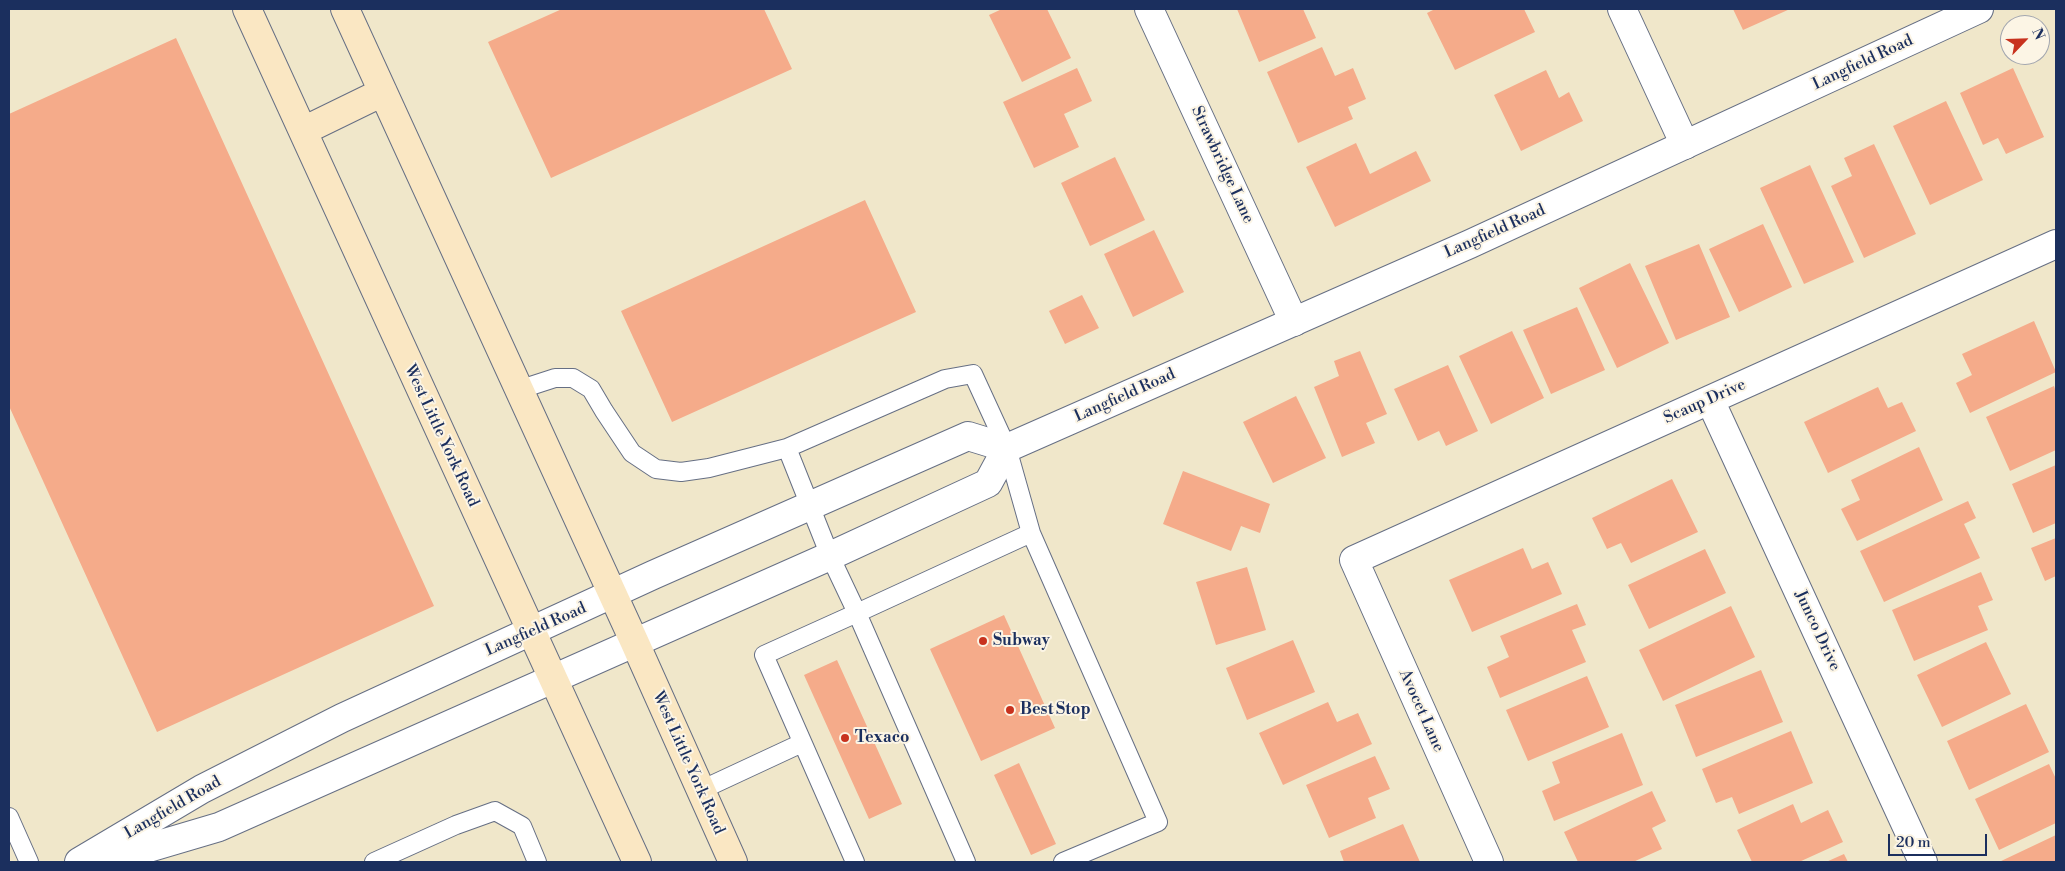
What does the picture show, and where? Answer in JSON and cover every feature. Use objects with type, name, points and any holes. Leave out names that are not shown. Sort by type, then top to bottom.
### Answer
[{"type":"main road","name":"West Little York Road","points":[[247,9],[637,862]]},
{"type":"main road","name":"West Little York Road","points":[[345,9],[734,862]]},
{"type":"main road","points":[[303,131],[382,92]]},
{"type":"street","name":"Strawbridge Lane","points":[[1149,9],[1294,322]]},
{"type":"street","points":[[1622,9],[1685,145]]},
{"type":"street","name":"Langfield Road","points":[[101,862],[219,827],[830,556],[988,484],[1007,448],[1294,322],[1685,145],[1979,9]]},
{"type":"street","name":"Scaup Drive","points":[[1354,560],[2056,244]]},
{"type":"street","name":"Junco Drive","points":[[1710,400],[1924,862]]},
{"type":"street","name":"Langfield Road","points":[[79,862],[202,789],[342,718],[653,576],[968,436],[1007,448]]},
{"type":"street","name":"Avocet Lane","points":[[1354,560],[1489,862]]},
{"type":"lane","points":[[518,390],[555,378],[573,378],[591,388],[632,453],[656,468],[681,472],[709,468],[786,448],[945,379],[973,374],[1007,448],[1031,533],[1158,822],[1063,862]]},
{"type":"lane","points":[[786,448],[830,556],[857,613],[966,862]]},
{"type":"lane","points":[[855,862],[764,655],[1031,533]]},
{"type":"lane","points":[[701,790],[802,743]]},
{"type":"lane","points":[[374,862],[456,825],[495,811],[522,826],[537,862]]},
{"type":"lane","points":[[9,817],[29,862]]},
{"type":"building","points":[[562,9],[764,9],[792,69],[551,178],[488,42]]},
{"type":"building","points":[[1002,9],[1047,9],[1071,58],[1022,82],[989,15]]},
{"type":"building","points":[[1237,9],[1303,9],[1316,38],[1259,62]]},
{"type":"building","points":[[1435,9],[1524,9],[1535,32],[1455,70],[1427,13]]},
{"type":"building","points":[[1733,9],[1790,9],[1743,30]]},
{"type":"building","points":[[176,38],[434,606],[157,732],[9,406],[9,114]]},
{"type":"building","points":[[1322,47],[1335,76],[1353,68],[1366,99],[1348,107],[1353,119],[1298,143],[1267,72]]},
{"type":"building","points":[[1077,68],[1092,101],[1064,114],[1079,147],[1034,168],[1003,102]]},
{"type":"building","points":[[2013,68],[2044,137],[2006,154],[1998,138],[1983,145],[1960,93]]},
{"type":"building","points":[[1546,70],[1559,98],[1569,92],[1583,121],[1521,151],[1494,95]]},
{"type":"building","points":[[1946,101],[1983,180],[1930,205],[1893,126]]},
{"type":"building","points":[[1356,143],[1370,174],[1416,151],[1431,181],[1335,227],[1306,167]]},
{"type":"building","points":[[1874,144],[1916,234],[1864,258],[1831,186],[1852,176],[1844,158]]},
{"type":"building","points":[[1115,157],[1145,220],[1090,246],[1061,183]]},
{"type":"building","points":[[1810,165],[1854,262],[1804,284],[1760,188]]},
{"type":"building","points":[[865,200],[916,312],[672,422],[621,311]]},
{"type":"building","points":[[1763,224],[1792,287],[1739,312],[1709,249]]},
{"type":"building","points":[[1154,230],[1184,292],[1133,317],[1104,254]]},
{"type":"building","points":[[1699,244],[1730,317],[1676,340],[1645,266]]},
{"type":"building","points":[[1630,263],[1669,343],[1617,368],[1579,288]]},
{"type":"building","points":[[1082,295],[1099,328],[1065,344],[1049,311]]},
{"type":"building","points":[[1577,307],[1605,370],[1551,394],[1523,330]]},
{"type":"building","points":[[2034,321],[2056,372],[1970,413],[1956,383],[1972,375],[1962,354]]},
{"type":"building","points":[[1512,331],[1544,398],[1491,424],[1459,356]]},
{"type":"building","points":[[1360,351],[1387,414],[1366,423],[1375,443],[1342,457],[1314,387],[1339,376],[1334,361]]},
{"type":"building","points":[[1448,365],[1478,431],[1446,446],[1439,431],[1418,441],[1394,389]]},
{"type":"building","points":[[2054,386],[2056,392],[2056,450],[2010,471],[1986,417]]},
{"type":"building","points":[[1878,387],[1888,408],[1902,402],[1916,431],[1828,473],[1804,422]]},
{"type":"building","points":[[1296,396],[1326,458],[1273,483],[1243,422]]},
{"type":"building","points":[[1919,447],[1943,500],[1857,541],[1841,509],[1860,500],[1851,480]]},
{"type":"building","points":[[2056,465],[2056,523],[2033,533],[2012,484]]},
{"type":"building","points":[[1183,471],[1270,504],[1260,533],[1241,526],[1231,551],[1163,524]]},
{"type":"building","points":[[1672,479],[1698,532],[1631,563],[1621,543],[1607,549],[1592,518]]},
{"type":"building","points":[[1968,501],[1976,518],[1964,524],[1980,558],[1884,602],[1860,551]]},
{"type":"building","points":[[2056,538],[2056,576],[2045,581],[2031,548]]},
{"type":"building","points":[[1523,548],[1532,569],[1548,562],[1562,594],[1472,632],[1449,580]]},
{"type":"building","points":[[1705,549],[1726,593],[1649,629],[1628,585]]},
{"type":"building","points":[[1247,567],[1266,630],[1216,645],[1196,582]]},
{"type":"building","points":[[1981,572],[1993,600],[1978,606],[1988,630],[1914,661],[1892,610]]},
{"type":"building","points":[[1577,604],[1586,625],[1572,630],[1586,662],[1500,698],[1487,667],[1509,657],[1500,636]]},
{"type":"building","points":[[1731,606],[1755,657],[1663,701],[1639,650]]},
{"type":"building","points":[[1004,615],[1055,728],[981,761],[930,649]]},
{"type":"building","points":[[1293,640],[1315,692],[1247,720],[1226,668]]},
{"type":"building","points":[[1986,642],[2011,694],[1942,727],[1917,675]]},
{"type":"building","points":[[837,660],[902,804],[869,819],[804,675]]},
{"type":"building","points":[[1761,670],[1783,722],[1696,757],[1675,705]]},
{"type":"building","points":[[1587,676],[1609,727],[1528,761],[1506,710]]},
{"type":"building","points":[[1328,702],[1337,722],[1358,713],[1372,744],[1283,785],[1259,733]]},
{"type":"building","points":[[2026,704],[2049,752],[1969,790],[1947,741]]},
{"type":"building","points":[[1791,731],[1813,783],[1739,814],[1732,797],[1716,803],[1702,769]]},
{"type":"building","points":[[1622,733],[1643,785],[1554,821],[1542,791],[1560,783],[1552,762]]},
{"type":"building","points":[[1375,756],[1390,789],[1368,798],[1376,818],[1329,838],[1306,785]]},
{"type":"building","points":[[1019,763],[1056,844],[1031,855],[994,775]]},
{"type":"building","points":[[2049,764],[2056,779],[2056,823],[1999,850],[1975,799]]},
{"type":"building","points":[[1652,791],[1666,821],[1652,828],[1662,849],[1633,862],[1578,862],[1564,832]]},
{"type":"building","points":[[1793,804],[1801,823],[1828,810],[1843,842],[1799,862],[1752,862],[1737,830]]},
{"type":"building","points":[[1403,824],[1420,862],[1344,862],[1340,851]]},
{"type":"building","points":[[2056,835],[2056,862],[1999,862]]},
{"type":"building","points":[[1844,854],[1848,862],[1826,862]]},
{"type":"place","name":"Subway","points":[[983,641]]},
{"type":"place","name":"Best Stop","points":[[1010,710]]},
{"type":"place","name":"Texaco","points":[[845,738]]}]
